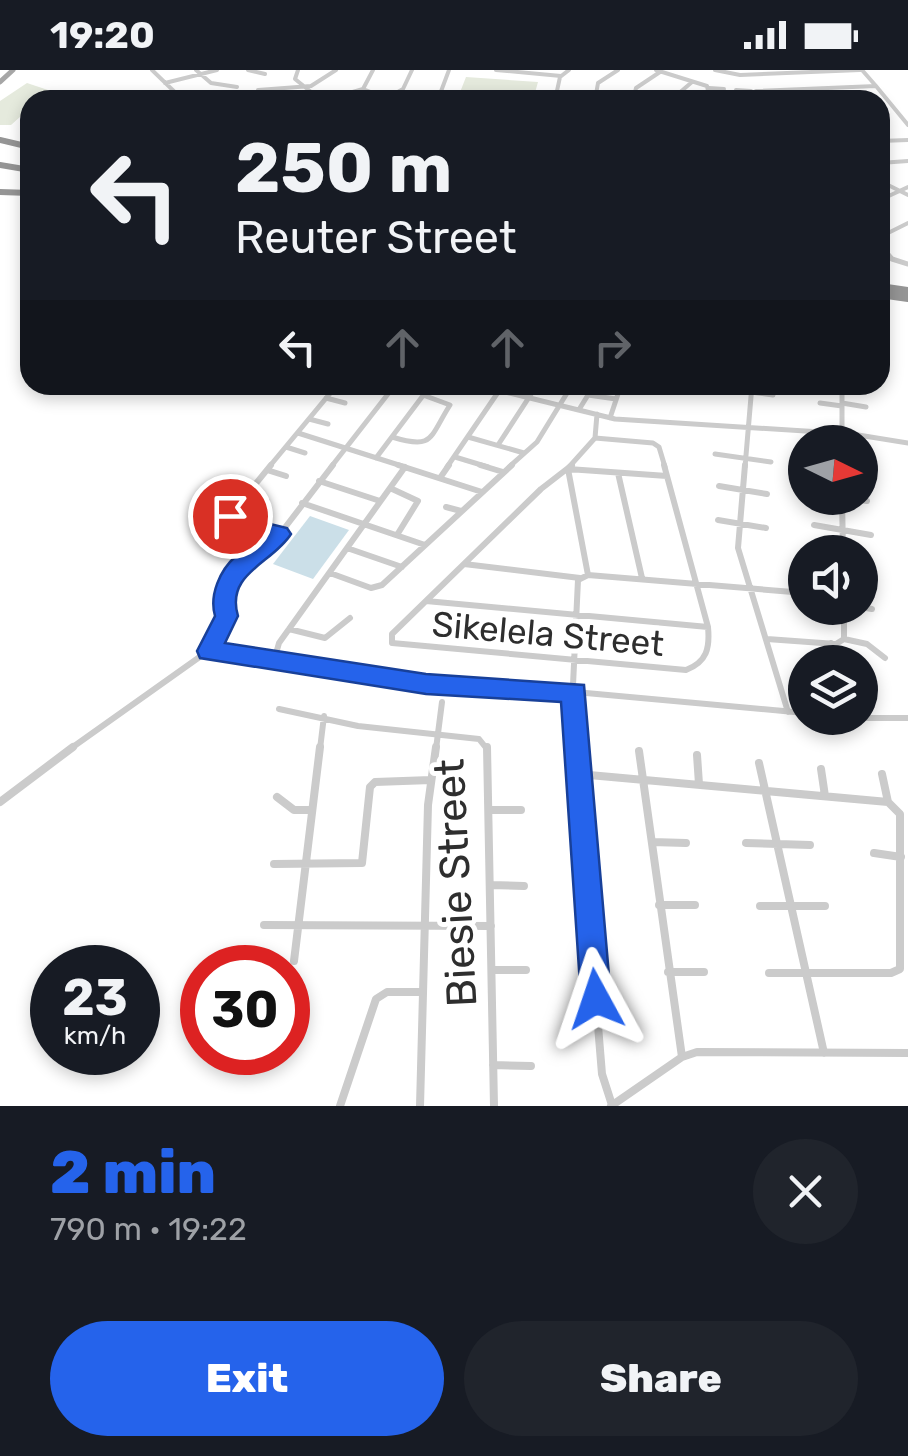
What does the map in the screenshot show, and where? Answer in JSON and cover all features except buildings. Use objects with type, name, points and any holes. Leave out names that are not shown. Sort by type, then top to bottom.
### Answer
[{"type":"main road","points":[[0,82],[14,70]]},
{"type":"street","points":[[152,70],[172,90]]},
{"type":"street","points":[[165,83],[217,70]]},
{"type":"street","points":[[248,70],[265,74]]},
{"type":"street","points":[[298,70],[294,78],[309,90]]},
{"type":"street","points":[[288,90],[330,78],[336,70]]},
{"type":"street","points":[[359,90],[374,70]]},
{"type":"street","points":[[496,70],[561,76]]},
{"type":"street","points":[[558,90],[561,76],[569,70]]},
{"type":"street","points":[[597,90],[598,83],[618,70]]},
{"type":"street","points":[[702,84],[715,74],[861,70],[879,90]]},
{"type":"street","points":[[636,90],[659,71],[709,88],[724,89]]},
{"type":"street","points":[[839,71],[852,87]]},
{"type":"street","points":[[199,72],[214,84],[236,88]]},
{"type":"street","points":[[748,74],[755,90]]},
{"type":"street","points":[[683,90],[693,82]]},
{"type":"street","points":[[779,90],[876,86]]},
{"type":"street","points":[[890,103],[908,124]]},
{"type":"street","points":[[890,186],[900,191]]},
{"type":"street","points":[[890,196],[908,191]]},
{"type":"street","points":[[280,534],[231,521],[230,515],[329,395]]},
{"type":"street","points":[[0,802],[208,651],[226,616],[222,602],[230,580],[245,560],[265,550],[280,534],[387,395]]},
{"type":"street","points":[[376,458],[392,437],[424,395],[450,405],[427,440],[417,445],[392,437]]},
{"type":"street","points":[[440,478],[496,395]]},
{"type":"street","points":[[523,395],[610,418],[788,431]]},
{"type":"street","points":[[330,573],[373,588],[402,567],[537,442],[566,395]]},
{"type":"street","points":[[580,408],[588,395],[617,397],[610,418]]},
{"type":"street","points":[[208,651],[275,658],[426,684],[575,692],[788,712],[738,551],[751,395]]},
{"type":"street","points":[[842,395],[842,425]]},
{"type":"street","points":[[498,445],[529,397]]},
{"type":"street","points":[[326,398],[345,403]]},
{"type":"street","points":[[820,403],[866,406]]},
{"type":"street","points":[[595,438],[597,414]]},
{"type":"street","points":[[309,419],[328,424]]},
{"type":"street","points":[[298,433],[483,492]]},
{"type":"street","points":[[468,436],[525,453]]},
{"type":"street","name":"Sikelela Street","points":[[595,438],[657,444],[708,627],[710,652],[689,670],[392,643],[392,634],[425,601],[557,474],[568,469],[595,438]]},
{"type":"street","points":[[878,439],[908,443]]},
{"type":"street","points":[[286,447],[305,453]]},
{"type":"street","points":[[715,454],[771,462]]},
{"type":"street","points":[[455,457],[504,472]]},
{"type":"street","points":[[275,658],[289,629],[405,467]]},
{"type":"street","points":[[668,476],[568,469],[584,576],[577,616],[578,774],[602,1074],[611,1106],[682,1057],[697,1052],[908,1054]]},
{"type":"street","points":[[267,470],[286,476]]},
{"type":"street","points":[[618,472],[642,578]]},
{"type":"street","points":[[319,481],[380,502]]},
{"type":"street","points":[[719,486],[767,494]]},
{"type":"street","points":[[390,488],[418,502],[397,535]]},
{"type":"street","points":[[247,494],[267,501]]},
{"type":"street","points":[[302,503],[425,545]]},
{"type":"street","points":[[446,506],[462,512]]},
{"type":"street","points":[[843,535],[844,515]]},
{"type":"street","points":[[718,520],[766,528]]},
{"type":"street","points":[[814,525],[872,535]]},
{"type":"street","points":[[347,548],[402,567]]},
{"type":"street","points":[[464,564],[788,591]]},
{"type":"street","points":[[425,601],[708,627]]},
{"type":"street","points":[[289,629],[325,638],[350,618]]},
{"type":"street","points":[[844,625],[844,639]]},
{"type":"street","points":[[767,639],[831,643],[844,639],[867,644],[885,658]]},
{"type":"street","points":[[420,1106],[431,780],[442,702]]},
{"type":"street","name":"Biesie Street","points":[[279,708],[358,726],[437,733],[486,743],[494,1106]]},
{"type":"street","points":[[295,945],[324,716]]},
{"type":"street","points":[[878,718],[908,718]]},
{"type":"street","points":[[639,751],[682,1057]]},
{"type":"street","points":[[698,756],[699,784]]},
{"type":"street","points":[[760,763],[824,1053]]},
{"type":"street","points":[[820,768],[825,796]]},
{"type":"street","points":[[578,774],[888,802],[900,812],[899,971],[769,974]]},
{"type":"street","points":[[882,774],[888,802]]},
{"type":"street","points":[[274,864],[362,863],[370,788],[374,782],[431,780]]},
{"type":"street","points":[[277,797],[294,810],[311,810]]},
{"type":"street","points":[[489,810],[521,810]]},
{"type":"street","points":[[651,842],[686,843]]},
{"type":"street","points":[[746,842],[810,845]]},
{"type":"street","points":[[874,853],[901,858]]},
{"type":"street","points":[[490,885],[524,886]]},
{"type":"street","points":[[660,905],[696,905]]},
{"type":"street","points":[[760,906],[825,906]]},
{"type":"street","points":[[264,926],[491,926]]},
{"type":"street","points":[[492,970],[526,970]]},
{"type":"street","points":[[668,972],[704,972]]},
{"type":"street","points":[[340,1106],[378,996],[387,992],[423,992]]},
{"type":"street","points":[[493,1065],[532,1066]]},
{"type":"shaded area","points":[[466,77],[538,82],[536,90],[461,90]]},
{"type":"shaded area","points":[[27,83],[48,90],[20,90],[20,117],[11,125],[0,125],[0,101]]},
{"type":"water","points":[[310,516],[349,530],[313,579],[273,564]]},
{"type":"route","points":[[230,516],[235,523],[280,534],[265,550],[245,560],[230,580],[222,602],[226,616],[208,651],[275,658],[426,684],[575,692],[572,706],[596,999]]}]
